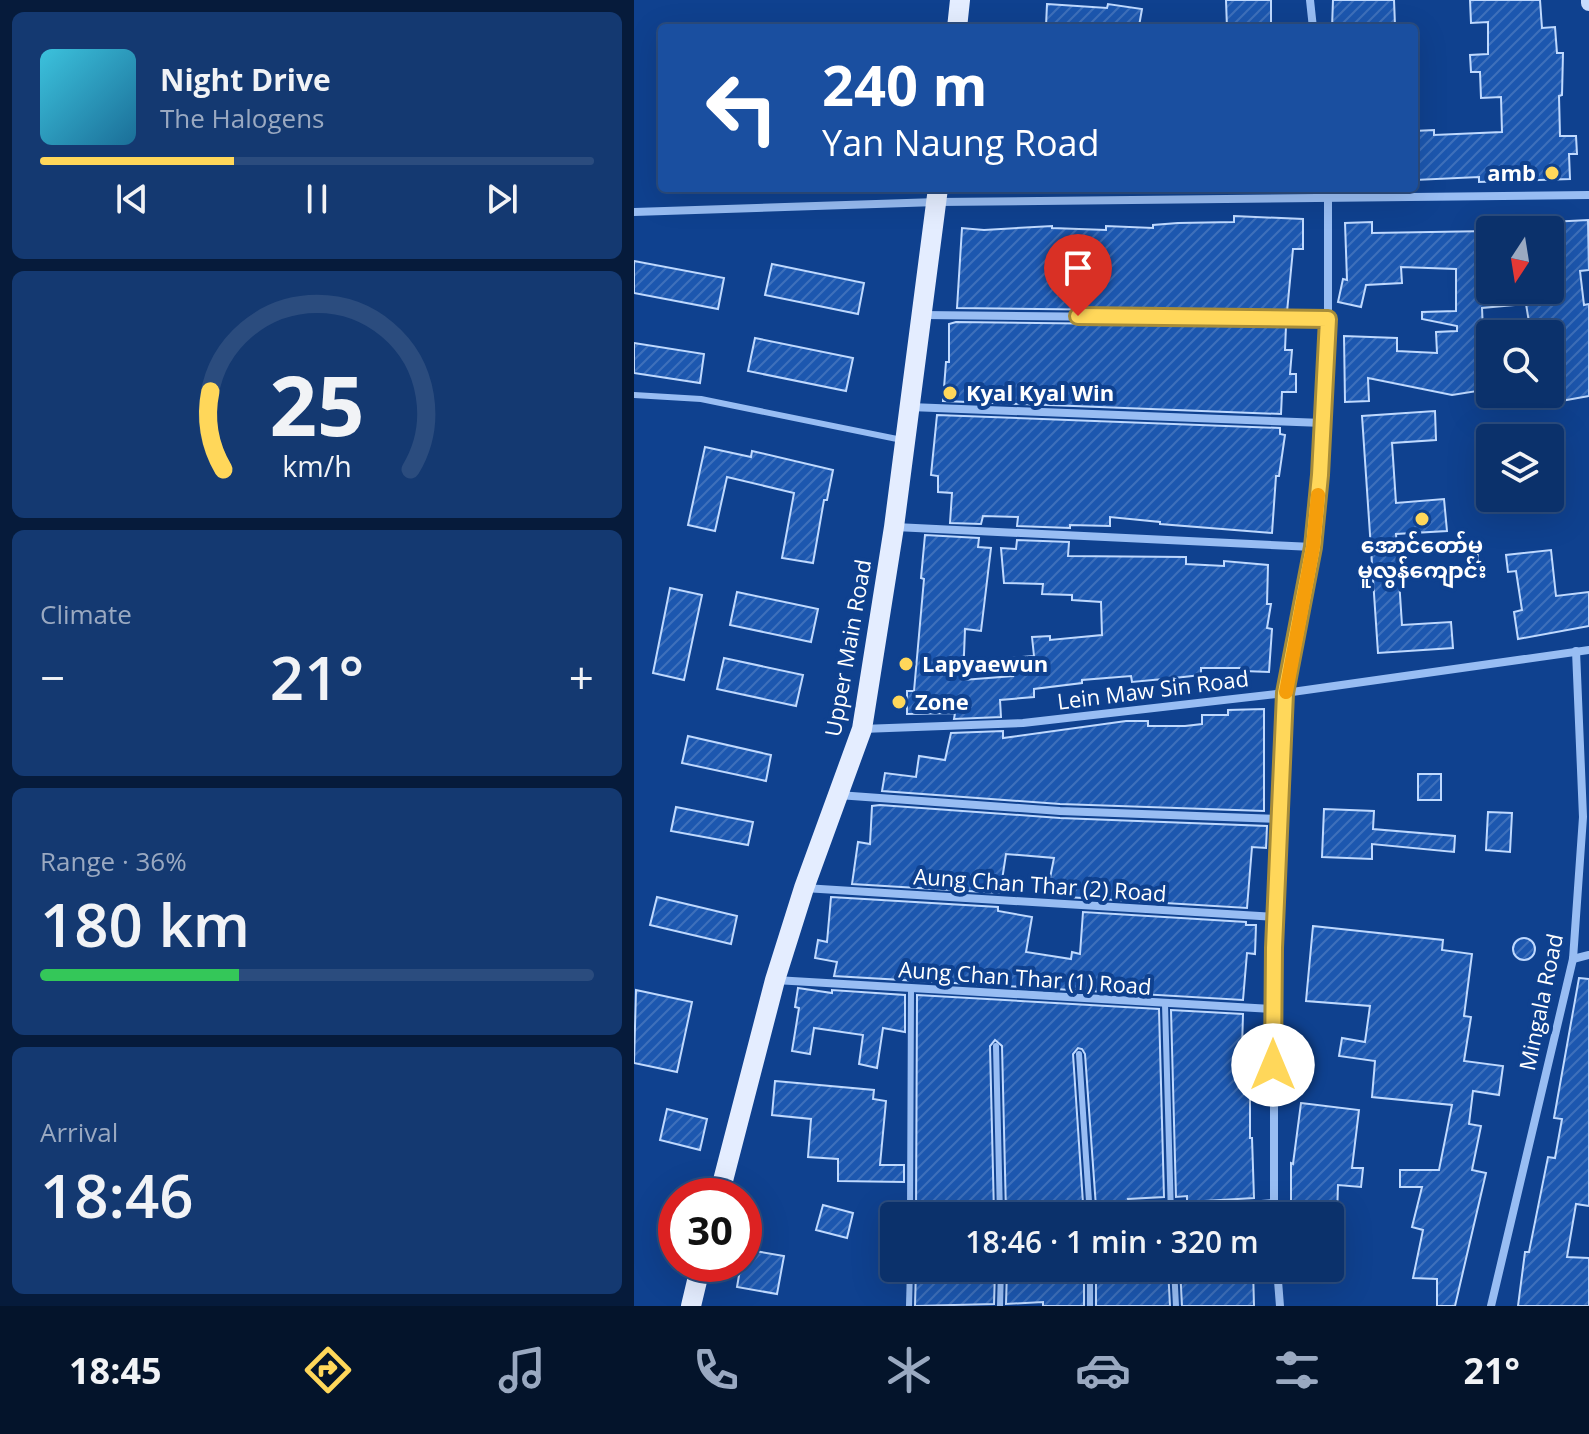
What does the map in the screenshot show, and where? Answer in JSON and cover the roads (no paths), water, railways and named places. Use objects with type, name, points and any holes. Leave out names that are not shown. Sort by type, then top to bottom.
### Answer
[{"type":"main road","points":[[957,24],[960,0]]},
{"type":"main road","name":"Upper Main Road","points":[[724,1178],[775,980],[804,888],[862,729],[894,527],[938,195]]},
{"type":"main road","points":[[691,1306],[697,1282]]},
{"type":"street","points":[[1310,0],[1313,24]]},
{"type":"street","points":[[1273,1202],[1275,917],[1285,693],[1313,547],[1328,319],[1328,193]]},
{"type":"street","points":[[634,212],[938,195],[1589,195]]},
{"type":"street","points":[[922,315],[1328,319]]},
{"type":"street","points":[[909,407],[1323,423]]},
{"type":"street","points":[[894,527],[1313,547]]},
{"type":"street","name":"Lein Maw Sin Road","points":[[862,729],[1023,723],[1285,693],[1589,650]]},
{"type":"street","name":"Mingala Road","points":[[1491,1306],[1573,959],[1583,817],[1576,651]]},
{"type":"street","points":[[838,795],[1060,811],[1280,819]]},
{"type":"street","name":"Aung Chan Thar (2) Road","points":[[804,888],[1275,917]]},
{"type":"street","points":[[1573,959],[1589,955]]},
{"type":"street","name":"Aung Chan Thar (1) Road","points":[[775,980],[1273,1009]]},
{"type":"street","points":[[1278,1282],[1280,1306]]},
{"type":"lane","points":[[634,395],[701,399],[905,441]]},
{"type":"lane","points":[[910,1202],[911,989]]},
{"type":"lane","points":[[1165,1004],[1171,1202]]},
{"type":"lane","points":[[996,1046],[1000,1202]]},
{"type":"lane","points":[[1079,1054],[1089,1202]]},
{"type":"lane","points":[[909,1306],[910,1282]]},
{"type":"lane","points":[[1000,1306],[1001,1282]]},
{"type":"lane","points":[[1090,1282],[1090,1306]]},
{"type":"lane","points":[[1175,1282],[1176,1306]]},
{"type":"place","name":"amb","points":[[1552,173]]},
{"type":"place","name":"Kyal Kyal Win","points":[[950,393]]},
{"type":"place","name":"အောင်တော်မူ မူလွန်ကျောင်း","points":[[1422,519]]},
{"type":"place","name":"Lapyaewun","points":[[906,664]]},
{"type":"place","name":"Zone","points":[[899,702]]}]
